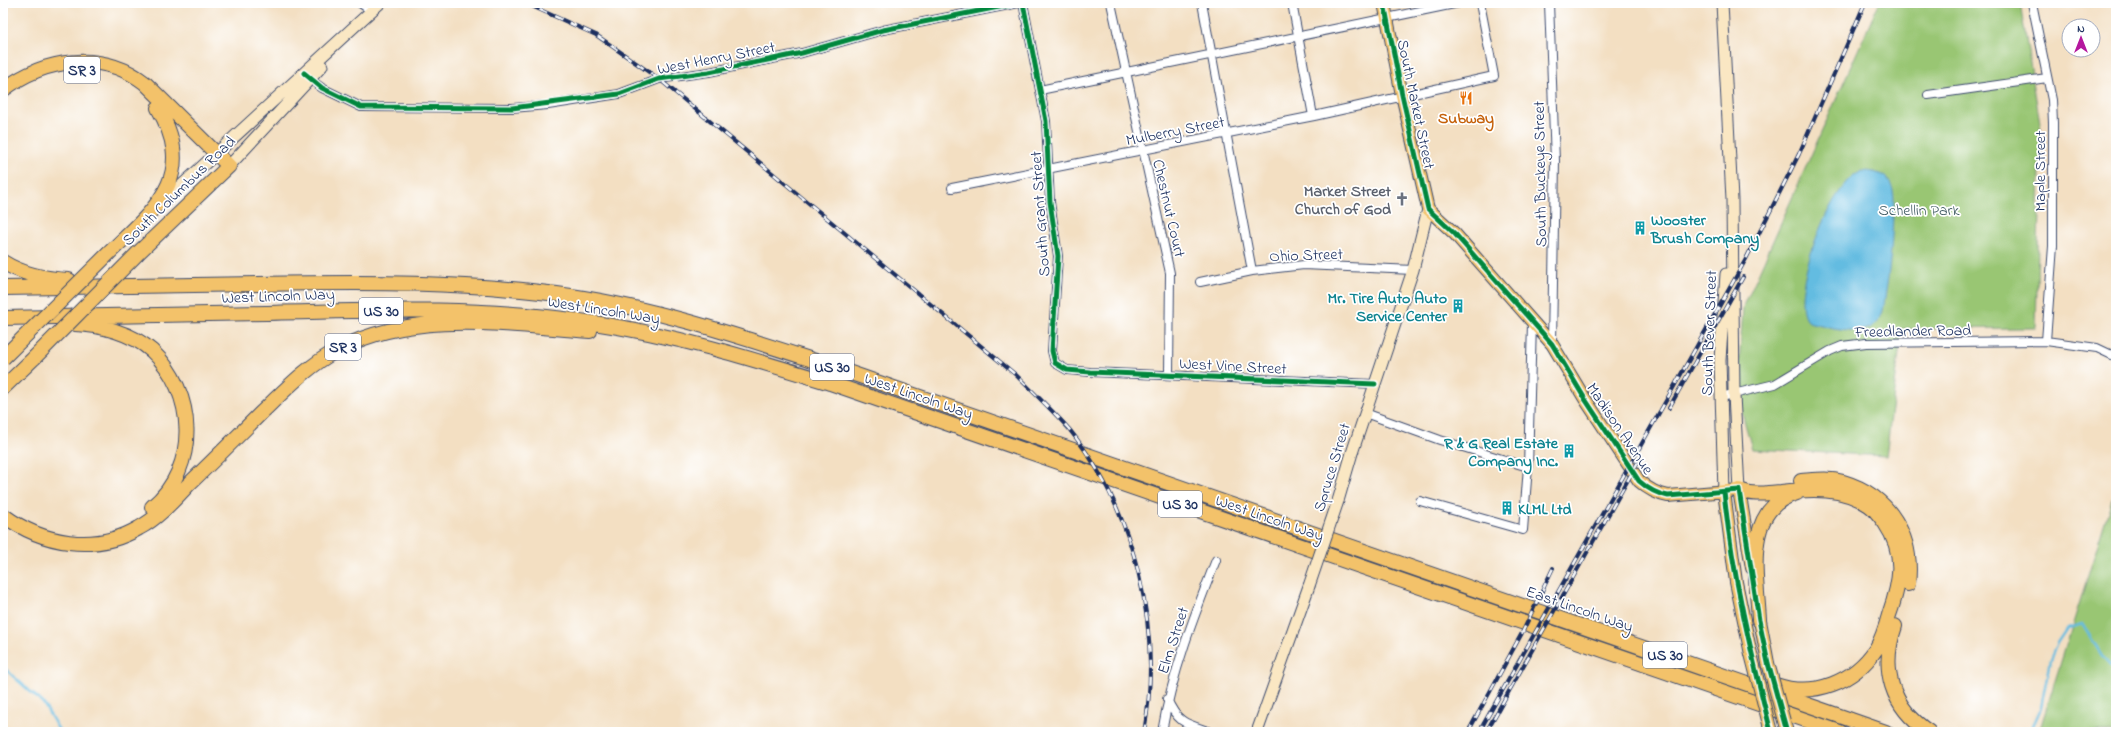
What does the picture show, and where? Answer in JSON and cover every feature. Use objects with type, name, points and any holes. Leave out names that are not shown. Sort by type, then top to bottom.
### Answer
[{"type":"highway","points":[[3,90],[39,69],[58,64],[80,61],[110,65],[129,73],[145,83],[226,169]]},
{"type":"highway","name":"SR 3","points":[[3,102],[15,92],[40,79],[71,70],[103,72],[125,80],[135,87],[158,108],[171,133],[173,165],[167,191],[153,212]]},
{"type":"highway","points":[[158,108],[213,156]]},
{"type":"highway","name":"South Columbus Road","points":[[3,388],[138,253],[226,169]]},
{"type":"highway","name":"South Columbus Road","points":[[3,358],[109,253],[153,212]]},
{"type":"highway","points":[[3,262],[25,272],[65,280],[278,277],[316,283]]},
{"type":"highway","name":"West Lincoln Way","points":[[3,288],[316,283],[452,285],[517,290],[596,301],[691,322],[818,362],[1444,578]]},
{"type":"highway","name":"West Lincoln Way","points":[[3,318],[339,311],[473,312],[554,318],[617,327],[682,340],[830,383],[1604,650]]},
{"type":"highway","points":[[3,324],[82,325],[122,334],[138,341],[151,350],[172,376],[180,390],[187,421],[185,450],[179,472],[173,483],[155,505],[129,524],[104,532],[70,534],[40,527],[25,520],[3,504]]},
{"type":"highway","name":"SR 3","points":[[3,515],[38,535],[67,542],[96,542],[122,536],[133,531],[165,508],[305,372],[338,349],[378,333],[397,328],[440,324],[490,324],[597,332],[659,341],[755,360]]},
{"type":"highway","points":[[1739,490],[1751,486],[1830,480],[1843,482],[1860,489],[1888,510],[1899,526],[1906,541],[1909,574],[1904,599],[1889,644],[1888,670],[1891,684],[1904,709],[1913,721],[1929,732]]},
{"type":"highway","points":[[1759,620],[1756,551],[1761,523],[1767,513],[1782,500],[1795,493],[1822,489]]},
{"type":"highway","points":[[1444,578],[1530,601],[1786,688],[1799,690],[1826,687],[1837,683],[1857,671],[1877,648],[1895,600],[1900,573],[1895,542],[1879,514],[1856,497],[1822,489],[1751,495],[1739,490]]},
{"type":"highway","name":"East Lincoln Way","points":[[1444,578],[1886,732]]},
{"type":"highway","name":"East Lincoln Way","points":[[1604,650],[1840,732]]},
{"type":"highway","points":[[1814,723],[1829,732]]},
{"type":"main road","name":"South Market Street","points":[[1384,3],[1402,95],[1428,209]]},
{"type":"main road","name":"South Bever Street","points":[[1722,3],[1732,200],[1734,395],[1739,490]]},
{"type":"main road","name":"South Columbus Road","points":[[226,169],[307,76],[376,7]]},
{"type":"main road","name":"South Columbus Road","points":[[153,212],[213,156],[307,76]]},
{"type":"main road","name":"South Bever Street","points":[[1724,492],[1720,360],[1732,200]]},
{"type":"main road","name":"Madison Avenue","points":[[1428,209],[1455,234],[1552,344],[1585,399],[1639,481],[1660,495],[1668,496],[1739,490]]},
{"type":"main road","name":"Spruce Street","points":[[1257,732],[1338,501],[1365,413],[1413,270],[1428,209]]},
{"type":"main road","points":[[1739,490],[1759,620],[1768,663],[1787,732]]},
{"type":"main road","points":[[1724,492],[1736,582],[1751,654],[1771,732]]},
{"type":"street","points":[[360,3],[376,7]]},
{"type":"street","name":"West Henry Street","points":[[307,76],[322,88],[361,107],[512,108],[548,105],[619,94],[659,79],[709,72],[795,54],[883,30],[1019,3]]},
{"type":"street","name":"South Grant Street","points":[[1023,3],[1046,122],[1050,202],[1058,256],[1052,351],[1055,363],[1067,370],[1090,372]]},
{"type":"street","name":"Chestnut Court","points":[[1112,3],[1170,273],[1169,374]]},
{"type":"street","points":[[1202,3],[1252,271]]},
{"type":"street","points":[[1292,3],[1300,35],[1313,116]]},
{"type":"street","points":[[1040,90],[1459,3]]},
{"type":"street","name":"Mulberry Street","points":[[952,188],[1226,134],[1494,76],[1480,3]]},
{"type":"street","name":"South Buckeye Street","points":[[1549,3],[1555,161],[1552,344]]},
{"type":"street","name":"Maple Street","points":[[2032,3],[2052,100],[2053,123],[2053,246],[2046,341]]},
{"type":"street","points":[[1928,95],[2047,78]]},
{"type":"street","name":"Ohio Street","points":[[1200,282],[1252,271],[1304,265],[1413,270]]},
{"type":"street","points":[[1420,501],[1523,530],[1528,467],[1532,323]]},
{"type":"street","name":"Freedlander Road","points":[[1721,397],[1775,384],[1786,379],[1820,356],[1842,346],[1866,343],[2046,341],[2097,348],[2116,357]]},
{"type":"street","name":"West Vine Street","points":[[1090,372],[1169,374],[1375,384]]},
{"type":"street","points":[[1365,413],[1440,440],[1528,467]]},
{"type":"street","name":"Elm Street","points":[[1162,732],[1168,699],[1197,609],[1216,560]]},
{"type":"street","points":[[1168,699],[1174,713],[1185,723],[1211,732]]},
{"type":"green space","name":"Schellin Park","points":[[1879,3],[2020,3],[2041,129],[2036,328],[1902,329],[1886,456],[1752,449],[1737,395],[1743,308]]},
{"type":"green space","points":[[2112,499],[2116,499],[2116,732],[2039,732]]},
{"type":"water","points":[[1863,171],[1877,173],[1886,178],[1894,194],[1890,256],[1884,308],[1880,318],[1874,325],[1864,330],[1841,329],[1812,323],[1804,315],[1802,298],[1805,275],[1812,249],[1823,222],[1835,199],[1849,180]]},
{"type":"waterway","points":[[2020,732],[2032,728],[2041,708],[2050,660],[2057,643],[2067,628],[2082,624],[2103,657],[2116,671]]},
{"type":"waterway","points":[[3,667],[43,703],[60,732]]},
{"type":"railway","points":[[525,3],[596,35],[659,79],[1016,375],[1069,429],[1092,461],[1111,496],[1127,534],[1138,573],[1146,613],[1150,653],[1149,693],[1144,732]]},
{"type":"railway","points":[[1479,732],[1746,259],[1799,154],[1865,3]]},
{"type":"railway","points":[[1669,408],[1743,277]]},
{"type":"railway","points":[[1486,732],[1638,462]]},
{"type":"railway","points":[[1468,732],[1522,633],[1553,568]]},
{"type":"cycle path","points":[[304,73],[322,88],[361,107],[512,108],[619,94],[659,79],[709,72],[802,53],[883,30],[1019,3]]},
{"type":"cycle path","points":[[1023,3],[1046,121],[1050,202],[1058,256],[1052,351],[1055,363],[1067,370],[1090,372],[1375,384]]},
{"type":"cycle path","points":[[1384,3],[1402,95],[1428,209],[1455,234],[1552,344],[1585,399],[1639,481],[1652,491],[1668,496],[1739,490],[1759,620],[1768,663],[1787,732]]},
{"type":"cycle path","points":[[1724,492],[1727,522],[1737,583],[1749,643],[1771,732]]},
{"type":"place","name":"Subway","points":[[1466,98]]},
{"type":"place","name":"Market Street Church of God","points":[[1402,199]]},
{"type":"place","name":"Wooster Brush Company","points":[[1640,228]]},
{"type":"place","name":"Mr. Tire Auto Auto Service Center","points":[[1458,306]]},
{"type":"place","name":"R & G Real Estate Company Inc.","points":[[1569,451]]},
{"type":"place","name":"KLML Ltd","points":[[1507,508]]}]
